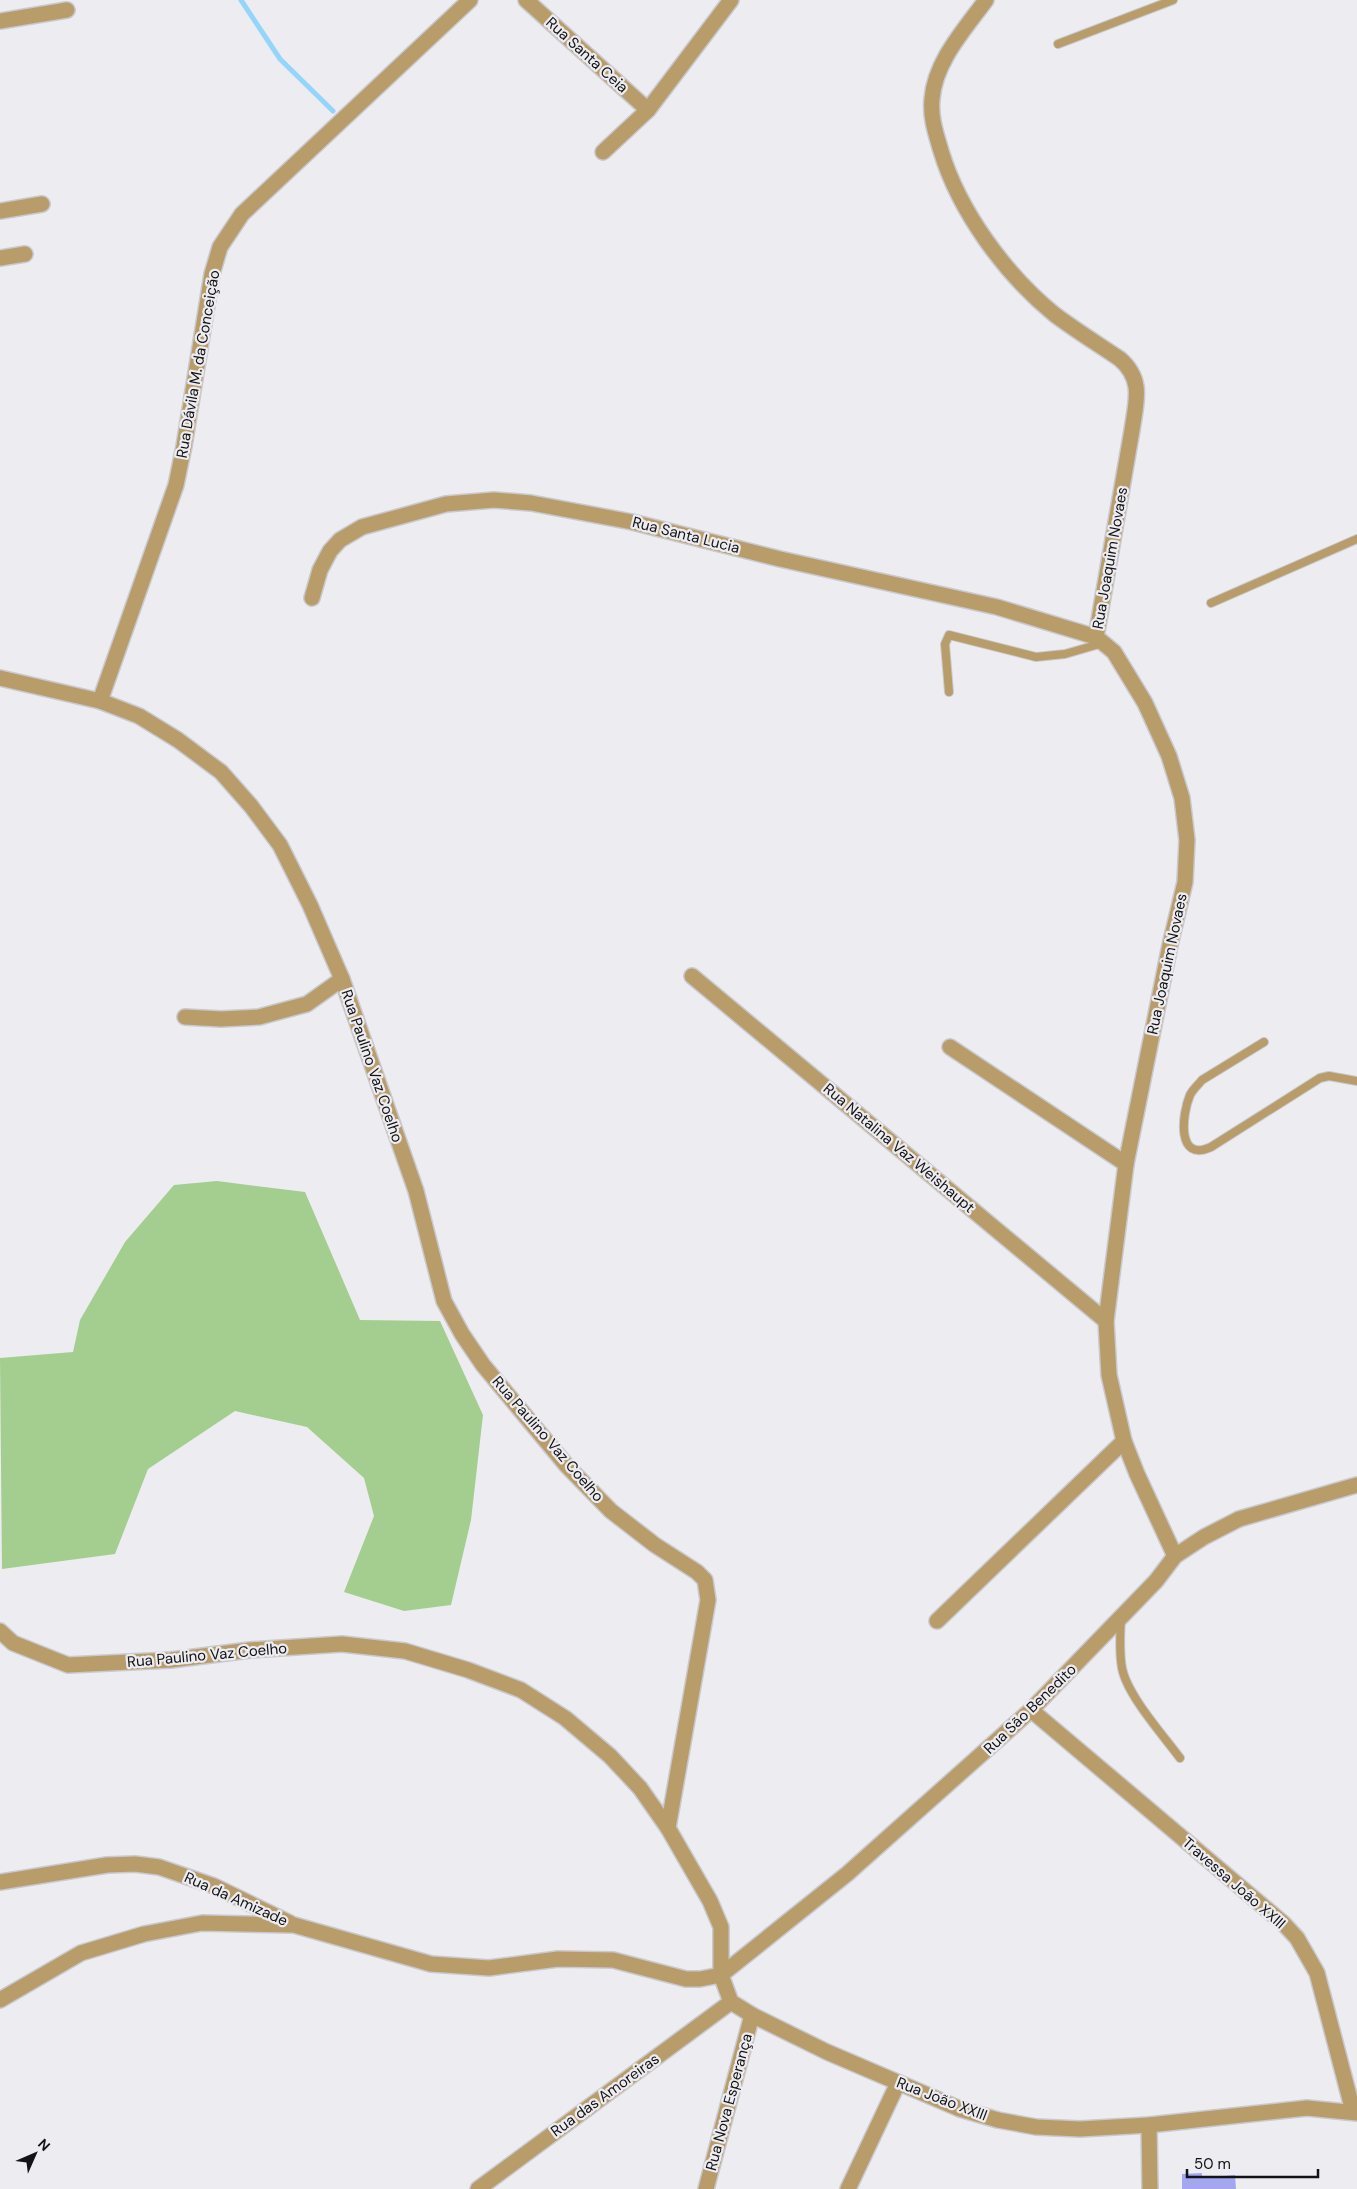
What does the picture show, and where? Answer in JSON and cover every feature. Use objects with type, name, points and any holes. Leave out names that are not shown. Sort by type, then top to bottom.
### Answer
[{"type":"street","name":"Rua Dávila M. da Conceição","points":[[100,701],[176,485],[212,274],[220,247],[242,214],[470,0]]},
{"type":"street","name":"Rua Santa Ceia","points":[[526,0],[648,110]]},
{"type":"street","points":[[603,152],[648,110],[731,0]]},
{"type":"street","name":"Rua Joaquim Novaes","points":[[986,0],[953,46],[939,71],[932,98],[933,124],[948,172],[972,220],[1014,276],[1054,314],[1120,359],[1129,367],[1135,379],[1137,396],[1099,640],[1114,652],[1145,703],[1169,756],[1182,798],[1187,840],[1185,882],[1170,945],[1126,1164],[1106,1321],[1110,1375],[1124,1441],[1175,1556]]},
{"type":"street","points":[[0,21],[66,10]]},
{"type":"street","points":[[0,211],[42,204]]},
{"type":"street","points":[[0,258],[25,254]]},
{"type":"street","name":"Rua Santa Lucia","points":[[312,598],[320,570],[330,551],[340,540],[362,527],[446,504],[494,500],[531,503],[632,522],[997,607],[1099,640]]},
{"type":"street","name":"Rua Paulino Vaz Coelho","points":[[0,678],[100,701],[138,716],[178,740],[220,772],[251,806],[280,845],[310,905],[342,978],[416,1191],[444,1301],[462,1334],[483,1365],[567,1466],[611,1511],[655,1545],[697,1572],[705,1580],[708,1600],[668,1828]]},
{"type":"street","name":"Rua Natalina Vaz Weishaupt","points":[[692,976],[1106,1321]]},
{"type":"street","points":[[185,1016],[221,1019],[259,1017],[307,1004],[342,978]]},
{"type":"street","points":[[950,1047],[1126,1164]]},
{"type":"street","points":[[937,1621],[1124,1441]]},
{"type":"street","name":"Rua São Benedito","points":[[721,1975],[847,1874],[1031,1710],[1156,1581],[1175,1556],[1204,1537],[1239,1519],[1357,1485]]},
{"type":"street","name":"Rua Paulino Vaz Coelho","points":[[0,1631],[13,1643],[68,1665],[171,1660],[250,1650],[342,1644],[405,1652],[468,1670],[521,1690],[565,1718],[610,1756],[640,1788],[668,1828]]},
{"type":"street","name":"Travessa João XXIII","points":[[1031,1710],[1283,1923],[1297,1938],[1317,1973],[1355,2112]]},
{"type":"street","points":[[668,1828],[710,1901],[721,1927],[721,1975],[731,2002]]},
{"type":"street","name":"Rua da Amizade","points":[[0,1882],[107,1865],[136,1864],[159,1867],[214,1886],[294,1925]]},
{"type":"street","points":[[0,2000],[81,1953],[144,1934],[202,1923],[294,1925],[431,1964],[489,1968],[558,1959],[613,1960],[686,1979],[700,1979],[721,1975]]},
{"type":"street","name":"Rua João XXIII","points":[[731,2002],[752,2015],[827,2052],[960,2110],[1036,2128],[1080,2129],[1149,2125],[1307,2108],[1355,2112]]},
{"type":"street","name":"Rua das Amoreiras","points":[[478,2189],[731,2002]]},
{"type":"street","name":"Rua Nova Esperança","points":[[706,2189],[752,2015]]},
{"type":"street","points":[[848,2189],[898,2083]]},
{"type":"street","points":[[1149,2125],[1150,2189]]},
{"type":"lane","points":[[1058,44],[1173,0]]},
{"type":"lane","points":[[1211,603],[1357,539]]},
{"type":"lane","points":[[949,692],[944,644],[949,635],[1036,657],[1066,654],[1099,640]]},
{"type":"lane","points":[[1264,1042],[1202,1080],[1196,1086],[1190,1096],[1183,1121],[1184,1136],[1192,1148],[1198,1150],[1211,1147],[1320,1078],[1329,1076],[1357,1081]]},
{"type":"lane","points":[[1121,1618],[1122,1670],[1134,1696],[1180,1758]]},
{"type":"green space","points":[[217,1181],[305,1192],[360,1320],[440,1321],[483,1415],[471,1520],[451,1605],[404,1611],[344,1592],[374,1516],[364,1478],[307,1427],[235,1411],[148,1469],[115,1554],[2,1569],[0,1358],[73,1352],[80,1320],[125,1242],[174,1185]]},
{"type":"building","points":[[1202,2173],[1202,2178],[1235,2175],[1236,2189],[1182,2189],[1182,2174]]},
{"type":"waterway","points":[[241,0],[280,59],[333,111]]}]
